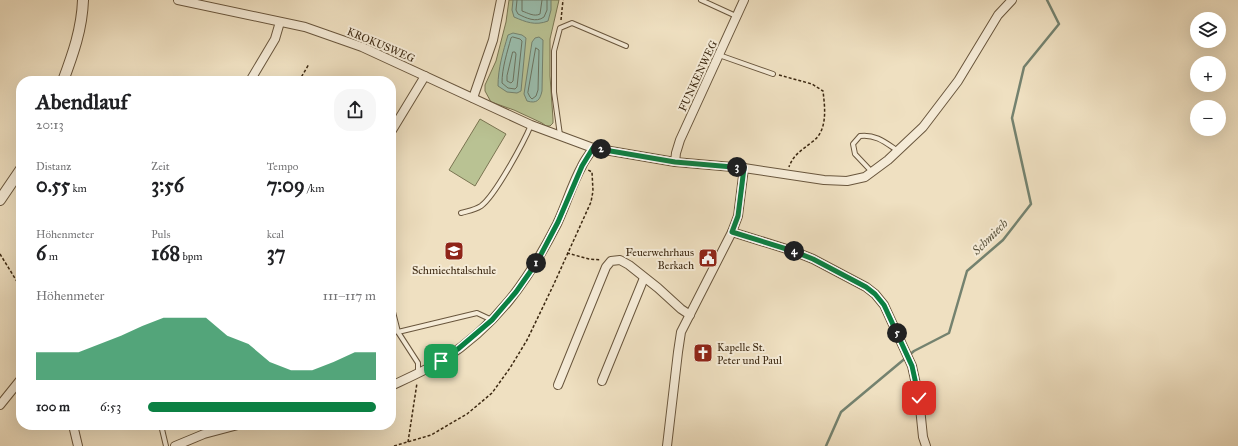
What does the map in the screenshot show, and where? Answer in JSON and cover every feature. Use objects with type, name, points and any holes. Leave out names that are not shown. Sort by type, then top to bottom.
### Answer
[{"type":"street","points":[[65,76],[81,24],[83,0]]},
{"type":"street","name":"KROKUSWEG","points":[[178,0],[304,27],[362,47],[531,125],[593,148],[675,162],[744,168],[824,180],[847,181],[865,176],[872,172],[898,151],[923,127],[958,81],[998,15],[1012,0]]},
{"type":"street","points":[[473,98],[493,40],[501,0]]},
{"type":"street","name":"FUNKENWEG","points":[[675,162],[680,140],[744,0]]},
{"type":"street","points":[[253,76],[275,39],[280,22]]},
{"type":"street","points":[[396,124],[425,76]]},
{"type":"street","points":[[396,384],[441,361],[458,349],[492,320],[516,292],[537,262],[558,222],[582,166],[593,148]]},
{"type":"street","points":[[668,446],[681,332],[732,232],[738,216],[744,168]]},
{"type":"street","points":[[0,200],[16,176]]},
{"type":"street","points":[[732,232],[793,251],[813,259],[866,287],[875,294],[884,305],[912,366],[919,398],[923,437],[926,446]]},
{"type":"street","points":[[558,385],[606,267],[611,261],[620,260],[658,288],[681,309],[690,314]]},
{"type":"street","points":[[602,381],[644,278]]},
{"type":"street","points":[[0,405],[16,384]]},
{"type":"street","points":[[74,430],[78,446]]},
{"type":"street","points":[[175,446],[210,430]]},
{"type":"lane","points":[[701,0],[736,16]]},
{"type":"lane","points":[[563,137],[554,92],[554,51],[560,28],[572,23],[626,46]]},
{"type":"lane","points":[[719,55],[773,74]]},
{"type":"lane","points":[[461,213],[480,207],[491,196],[526,137],[531,125]]},
{"type":"lane","points":[[872,172],[855,154],[853,144],[860,136],[868,135],[876,137],[898,151]]},
{"type":"lane","points":[[398,332],[477,313],[492,320]]},
{"type":"lane","points":[[396,324],[398,332],[418,363],[418,373]]},
{"type":"lane","points":[[162,430],[166,446]]},
{"type":"path","points":[[560,28],[563,0]]},
{"type":"path","points":[[302,76],[309,64]]},
{"type":"path","points":[[773,74],[812,84],[824,91],[826,112],[822,132],[814,141],[800,150],[792,160],[787,174]]},
{"type":"path","points":[[394,446],[431,435],[467,414],[492,393],[510,368],[527,340],[591,202],[592,172],[585,168]]},
{"type":"path","points":[[567,253],[589,259],[611,261]]},
{"type":"path","points":[[0,254],[16,280]]},
{"type":"path","points":[[408,442],[418,373]]},
{"type":"shaded area","points":[[509,0],[559,0],[550,39],[550,76],[553,123],[550,126],[546,126],[514,110],[491,102],[485,91],[485,85],[496,61],[506,22]]},
{"type":"shaded area","points":[[480,119],[506,134],[475,186],[449,170]]},
{"type":"water","points":[[513,0],[551,0],[551,10],[548,21],[535,23],[527,22],[514,17],[512,10]]},
{"type":"water","points":[[513,33],[522,35],[526,38],[521,91],[517,93],[507,92],[498,86],[504,48],[508,35]]},
{"type":"water","points":[[539,37],[543,40],[542,91],[536,102],[530,102],[527,101],[524,94],[532,42],[535,38]]},
{"type":"waterway","name":"Schmiech","points":[[826,446],[841,412],[914,351],[949,333],[967,271],[1003,240],[1031,204],[1012,118],[1024,67],[1059,24],[1047,0]]},
{"type":"place","name":"Schmiechtalschule","points":[[454,251]]},
{"type":"place","name":"Feuerwehrhaus Berkach","points":[[708,258]]},
{"type":"place","name":"Kapelle St. Peter und Paul","points":[[703,353]]},
{"type":"route","points":[[441,361],[458,349],[492,320],[516,292],[537,262],[558,222],[582,166],[593,148],[654,157],[675,162],[744,168],[738,216],[732,232],[793,251],[813,259],[866,287],[875,294],[884,305],[912,366],[919,398]]}]
